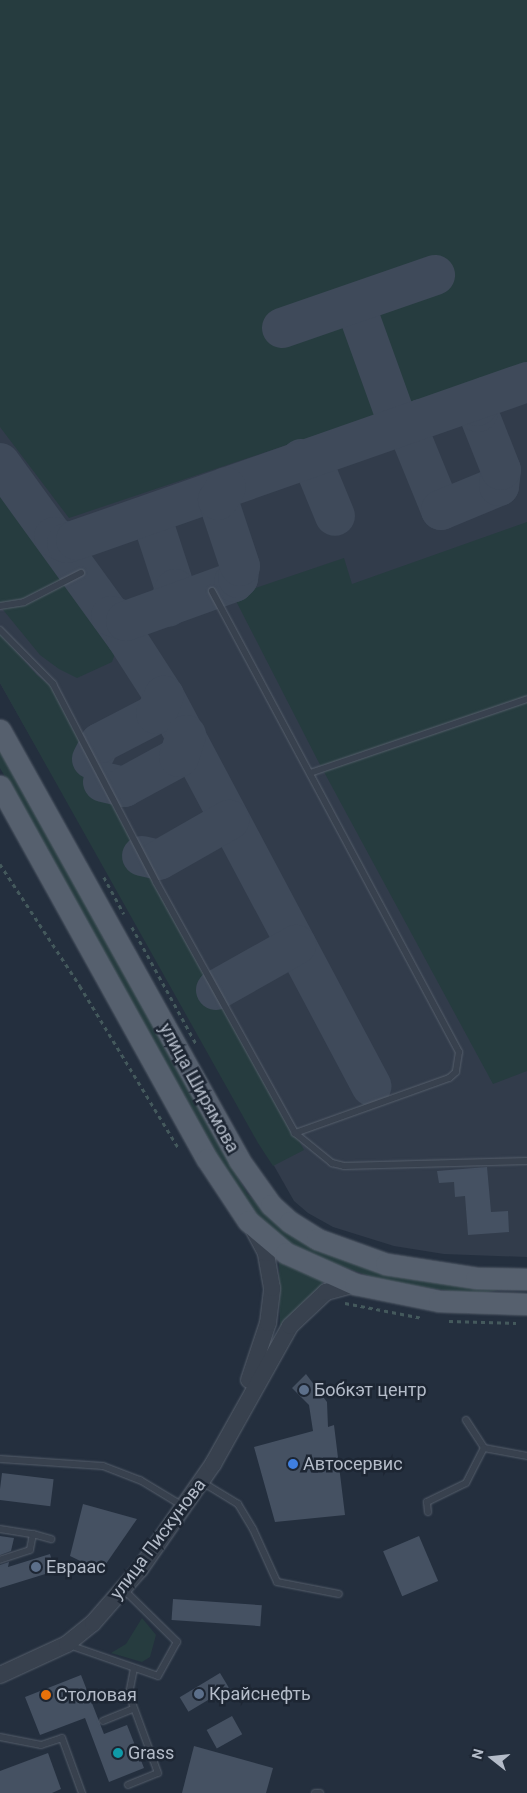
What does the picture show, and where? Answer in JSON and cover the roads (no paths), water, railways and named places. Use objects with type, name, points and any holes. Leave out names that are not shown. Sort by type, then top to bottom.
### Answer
[{"type":"main road","name":"улица Ширямова","points":[[0,730],[239,1160],[271,1205],[290,1222],[317,1238],[386,1264],[476,1278],[527,1279]]},
{"type":"main road","name":"улица Ширямова","points":[[0,786],[207,1159],[248,1221],[286,1253],[355,1284],[439,1300],[527,1304]]},
{"type":"street","name":"улица Пискунова","points":[[214,1464],[255,1367],[268,1323],[270,1268],[262,1245],[248,1221]]},
{"type":"street","name":"улица Пискунова","points":[[1,1672],[67,1644],[94,1623],[123,1590],[214,1464],[290,1326],[326,1292],[355,1284]]},
{"type":"lane","points":[[0,606],[24,602],[81,573]]},
{"type":"lane","points":[[212,591],[459,1052],[459,1063],[449,1078],[295,1133]]},
{"type":"lane","points":[[0,630],[53,684],[156,882],[295,1133],[332,1163],[344,1166],[527,1161]]},
{"type":"lane","points":[[310,773],[527,699]]},
{"type":"lane","points":[[466,1420],[484,1448],[527,1456]]},
{"type":"lane","points":[[428,1512],[427,1502],[466,1483],[484,1448]]},
{"type":"lane","points":[[0,1459],[103,1466],[140,1480],[184,1506]]},
{"type":"lane","points":[[201,1481],[238,1504],[253,1528],[277,1582],[339,1594]]},
{"type":"lane","points":[[0,1529],[51,1539]]},
{"type":"lane","points":[[0,1560],[30,1550],[33,1534]]},
{"type":"lane","points":[[67,1644],[158,1676],[177,1642],[123,1590]]},
{"type":"lane","points":[[128,1784],[158,1773],[129,1694],[134,1668]]},
{"type":"lane","points":[[103,1721],[133,1709]]},
{"type":"lane","points":[[0,1737],[40,1745],[62,1738],[82,1793]]},
{"type":"place","name":"Бобкэт центр","points":[[304,1390]]},
{"type":"place","name":"Автосервис","points":[[293,1464]]},
{"type":"place","name":"Евраас","points":[[36,1567]]},
{"type":"place","name":"Крайснефть","points":[[199,1694]]},
{"type":"place","name":"Столовая","points":[[46,1695]]},
{"type":"place","name":"Grass","points":[[118,1753]]}]
